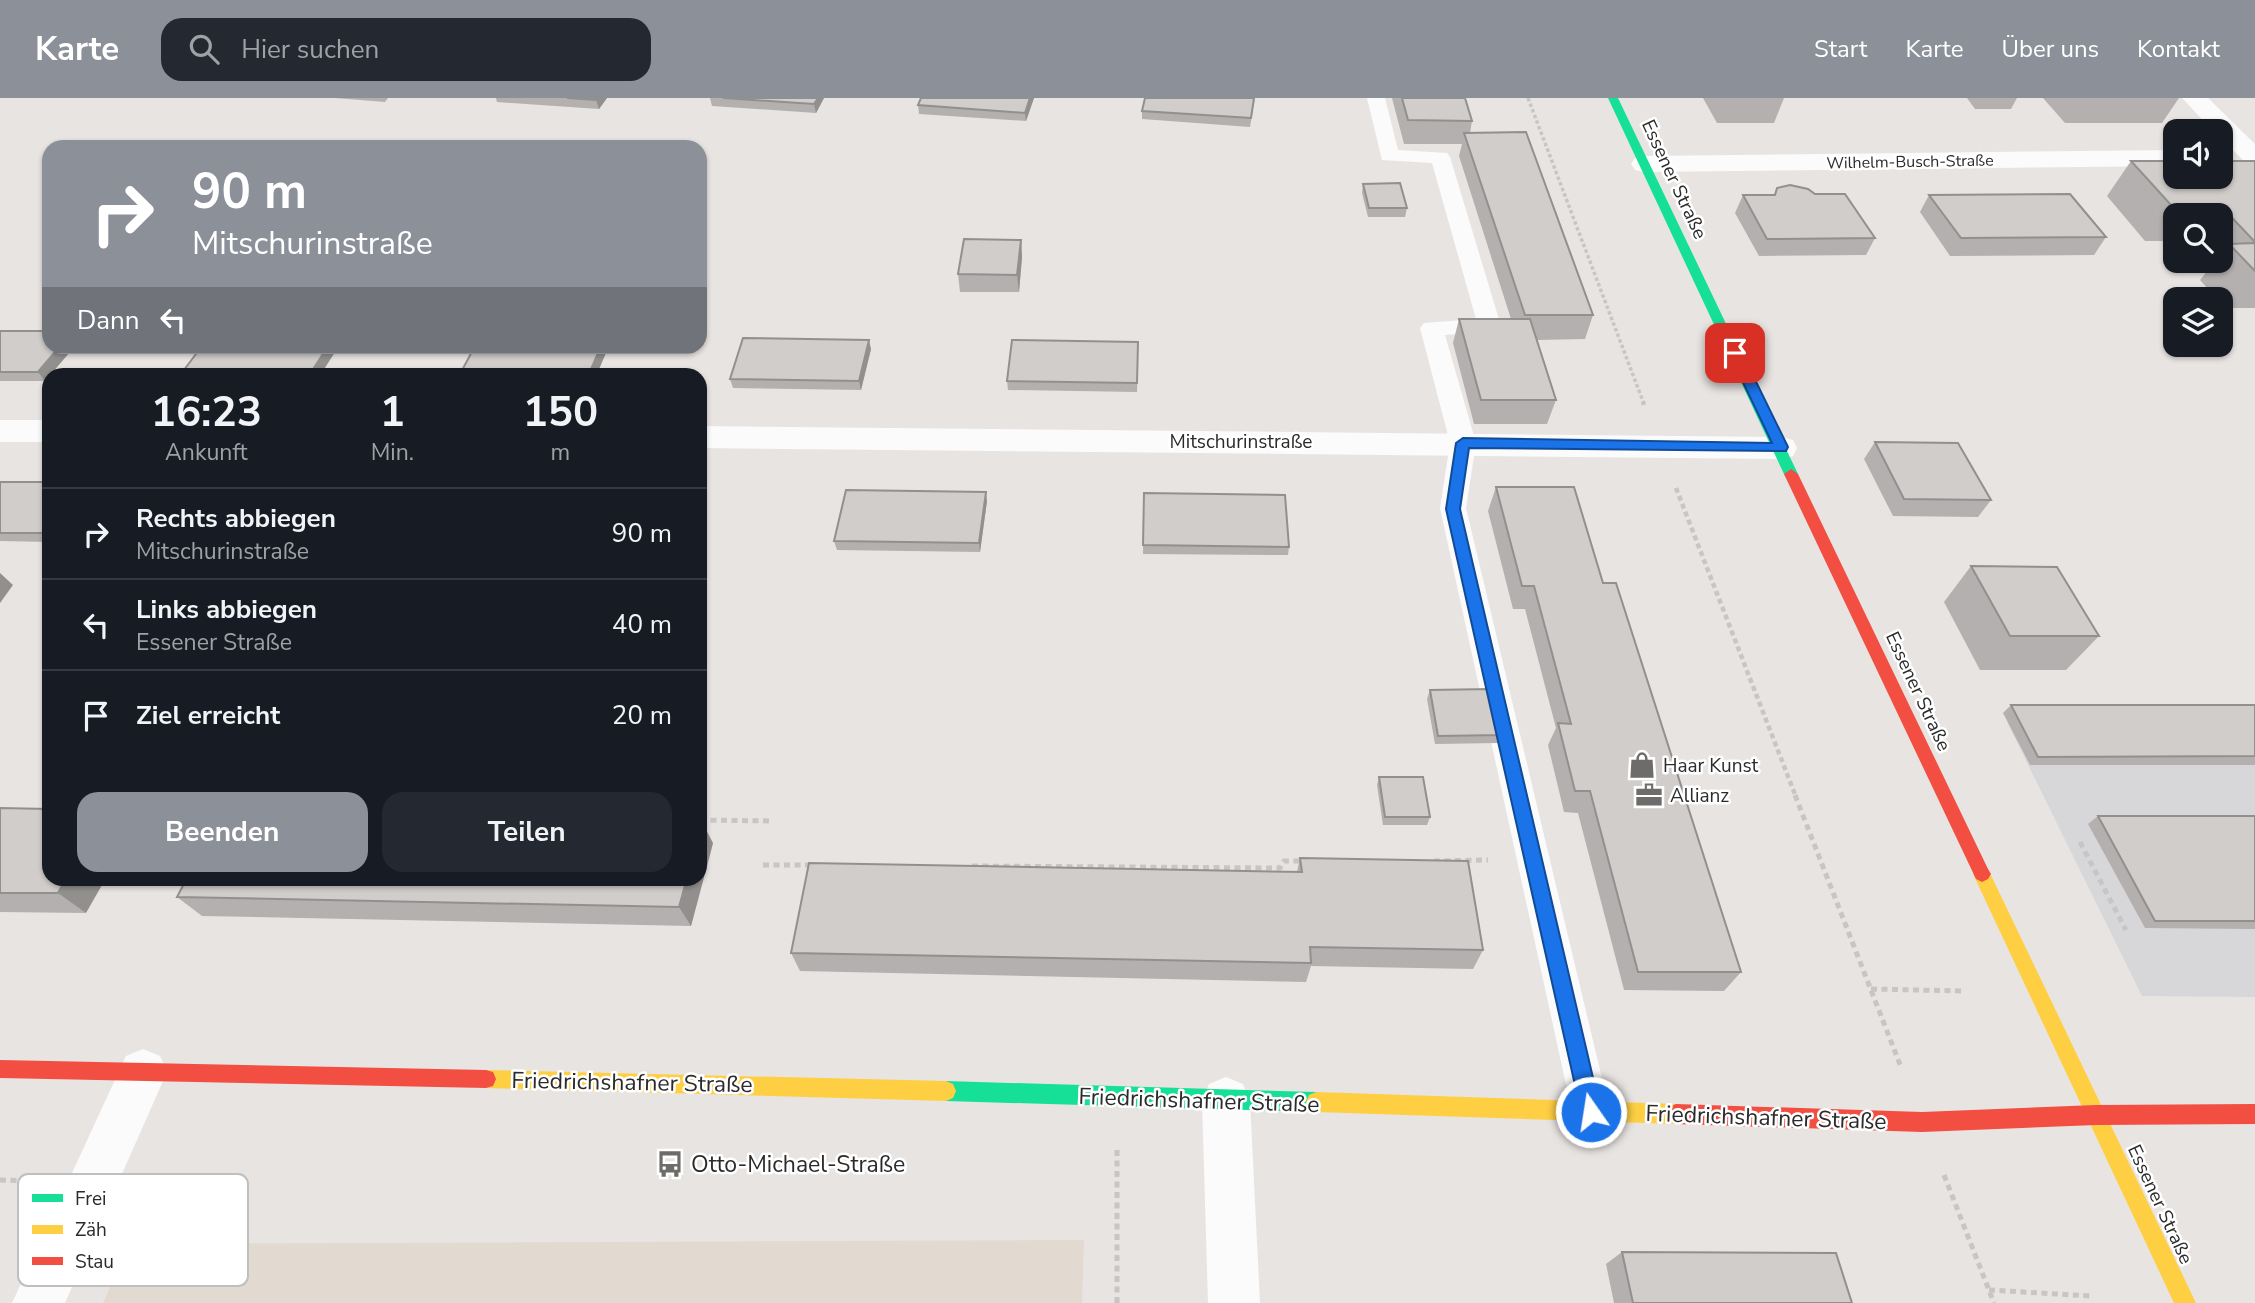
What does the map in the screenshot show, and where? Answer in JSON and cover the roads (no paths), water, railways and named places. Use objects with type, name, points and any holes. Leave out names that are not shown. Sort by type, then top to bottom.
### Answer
[{"type":"main road","name":"Essener Straße","points":[[1613,98],[1781,447],[2185,1303]]},
{"type":"main road","name":"Friedrichshafner Straße","points":[[0,1069],[710,1083],[1922,1122],[2096,1115],[2255,1114]]},
{"type":"street","points":[[2194,98],[2255,158]]},
{"type":"street","name":"Wilhelm-Busch-Straße","points":[[1644,164],[2163,158]]},
{"type":"street","points":[[2233,158],[2255,158]]},
{"type":"street","points":[[0,431],[42,431]]},
{"type":"street","name":"Mitschurinstraße","points":[[707,437],[1781,447]]},
{"type":"street","points":[[97,1174],[143,1072]]},
{"type":"street","points":[[1226,1101],[1234,1303]]},
{"type":"street","points":[[38,1303],[46,1286]]},
{"type":"lane","points":[[1376,98],[1389,156],[1440,157],[1489,326],[1432,328],[1463,443],[1453,509],[1591,1112]]},
{"type":"place","name":"Haar Kunst","points":[[1642,765]]},
{"type":"place","name":"Allianz","points":[[1649,795]]},
{"type":"place","name":"Otto-Michael-Straße","points":[[670,1164]]}]
